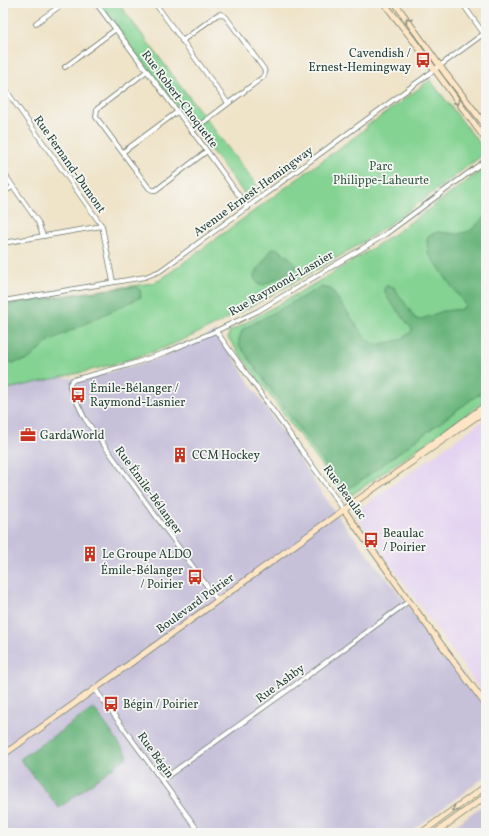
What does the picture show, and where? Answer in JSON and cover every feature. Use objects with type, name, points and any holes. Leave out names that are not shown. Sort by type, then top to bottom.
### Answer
[{"type":"street","points":[[36,23],[64,3]]},
{"type":"street","name":"Rue Robert-Choquette","points":[[96,3],[248,208]]},
{"type":"street","points":[[157,3],[182,41],[228,103]]},
{"type":"street","points":[[384,3],[486,140]]},
{"type":"street","points":[[395,3],[486,126]]},
{"type":"street","points":[[462,3],[485,33]]},
{"type":"street","points":[[182,41],[217,15],[221,14],[226,17],[235,28],[264,69],[265,73],[263,77],[192,131]]},
{"type":"street","points":[[65,67],[116,29]]},
{"type":"street","name":"Avenue Ernest-Hemingway","points":[[3,301],[145,277],[160,271],[485,33]]},
{"type":"street","points":[[147,71],[97,109],[96,116],[149,188],[156,190],[207,151]]},
{"type":"street","name":"Rue Fernand-Dumont","points":[[3,86],[102,226],[113,282]]},
{"type":"street","points":[[123,152],[178,112]]},
{"type":"street","name":"Rue Raymond-Lasnier","points":[[70,388],[70,384],[73,380],[164,353],[216,331],[258,310],[383,236],[486,160]]},
{"type":"street","points":[[3,172],[38,222],[43,236]]},
{"type":"street","points":[[3,192],[13,186]]},
{"type":"street","points":[[3,243],[102,226]]},
{"type":"street","name":"Rue Beaulac","points":[[216,331],[409,601],[486,704]]},
{"type":"street","name":"Rue Émile-Bélanger","points":[[70,388],[85,419],[218,601]]},
{"type":"street","name":"Boulevard Poirier","points":[[401,469],[424,450],[486,405]]},
{"type":"street","name":"Boulevard Poirier","points":[[3,755],[401,469],[486,410]]},
{"type":"street","name":"Rue Ashby","points":[[162,780],[409,601]]},
{"type":"street","name":"Rue Bégin","points":[[95,689],[200,833]]},
{"type":"street","points":[[421,833],[486,786]]},
{"type":"street","points":[[435,833],[486,796]]},
{"type":"shaded area","points":[[216,331],[332,509],[486,703],[486,776],[409,833],[3,833],[3,390],[59,377],[85,379],[161,358]]},
{"type":"shaded area","points":[[486,418],[486,698],[354,513]]},
{"type":"shaded area","points":[[486,803],[486,833],[445,833]]},
{"type":"green space","points":[[98,3],[118,3],[261,191],[249,199],[246,196]]},
{"type":"green space","name":"Parc Philippe-Laheurte","points":[[430,80],[484,149],[484,154],[409,210],[351,250],[212,327],[142,356],[83,372],[3,390],[3,304],[152,283],[160,280],[368,127],[366,125],[376,120]]},
{"type":"green space","points":[[486,167],[486,401],[346,499],[228,338],[229,332],[365,253],[411,222]]},
{"type":"green space","points":[[486,216],[486,389],[349,488],[337,481],[239,345],[239,338],[243,329],[321,287],[331,289],[366,339],[376,345],[400,340],[411,332],[412,329],[388,299],[384,289],[386,286],[394,287],[415,318],[419,320],[443,311],[462,309],[465,305],[428,253],[427,240],[429,235],[438,232],[458,234],[470,231]]},
{"type":"green space","points":[[276,248],[289,257],[297,265],[297,268],[264,285],[259,285],[254,278],[254,275],[272,249]]},
{"type":"green space","points":[[137,287],[140,290],[141,297],[49,341],[28,360],[12,363],[3,358],[3,306],[112,289]]},
{"type":"green space","points":[[94,708],[128,756],[59,808],[20,759]]},
{"type":"place","name":"Cavendish / Ernest-Hemingway","points":[[423,60]]},
{"type":"place","name":"Émile-Bélanger / Raymond-Lasnier","points":[[78,395]]},
{"type":"place","name":"GardaWorld","points":[[28,435]]},
{"type":"place","name":"CCM Hockey","points":[[180,455]]},
{"type":"place","name":"Beaulac / Poirier","points":[[371,540]]},
{"type":"place","name":"Le Groupe ALDO","points":[[90,554]]},
{"type":"place","name":"Émile-Bélanger / Poirier","points":[[195,577]]},
{"type":"place","name":"Bégin / Poirier","points":[[111,704]]}]
